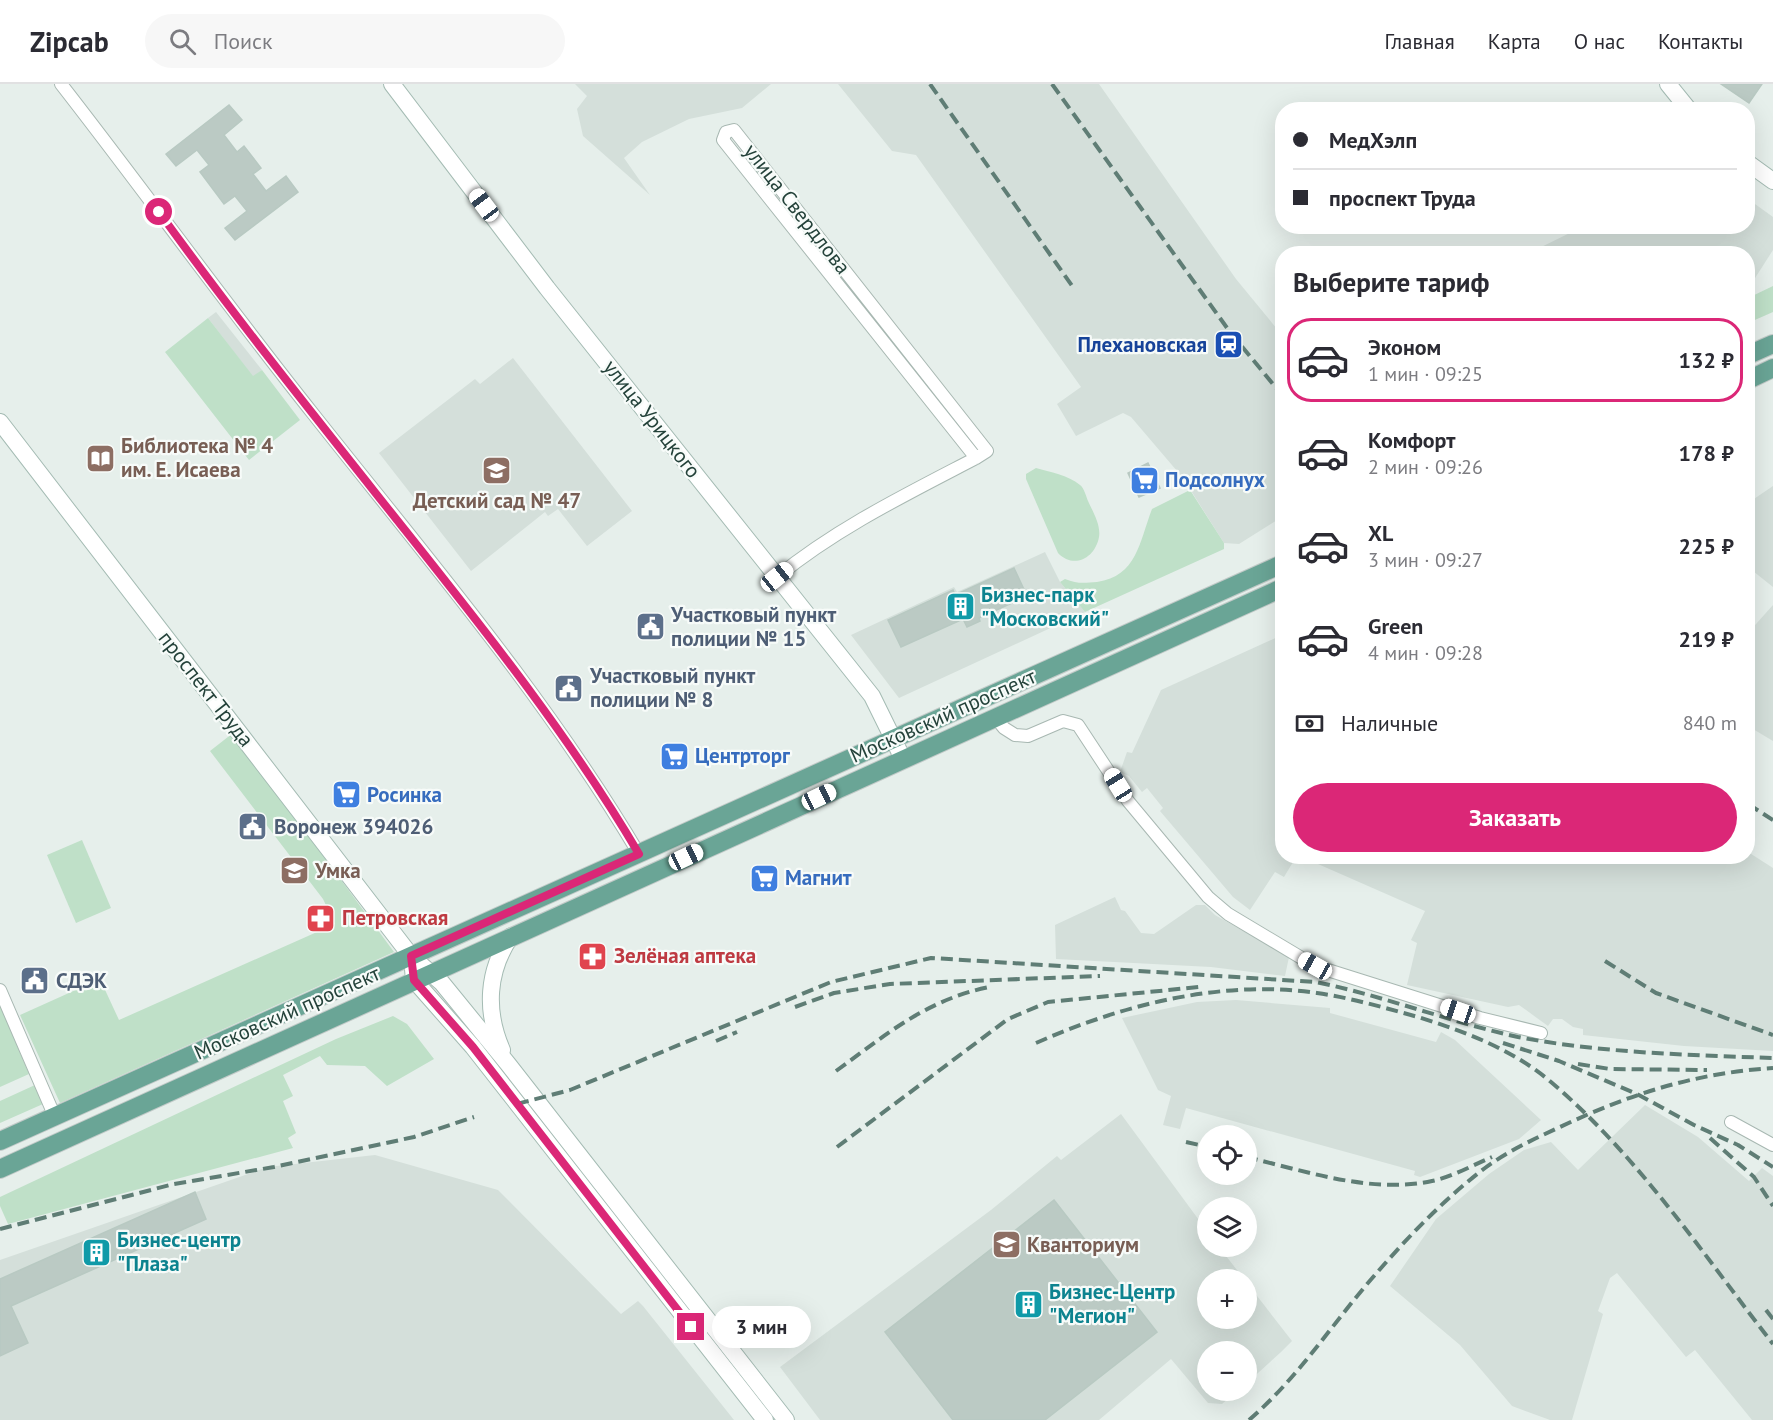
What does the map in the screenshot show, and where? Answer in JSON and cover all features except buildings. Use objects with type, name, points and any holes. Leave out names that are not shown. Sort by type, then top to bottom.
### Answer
[{"type":"main road","name":"улица Урицкого","points":[[392,84],[547,288],[872,696],[903,759]]},
{"type":"main road","points":[[1668,84],[1683,102]]},
{"type":"main road","points":[[1755,168],[1773,181]]},
{"type":"main road","points":[[1755,352],[1773,344]]},
{"type":"main road","points":[[1755,377],[1773,369]]},
{"type":"main road","name":"проспект Труда","points":[[0,422],[411,956],[422,976]]},
{"type":"main road","name":"Московский проспект","points":[[0,1141],[1275,567]]},
{"type":"main road","name":"Московский проспект","points":[[0,1169],[1275,591]]},
{"type":"main road","points":[[508,1064],[495,1031],[490,984],[502,950],[512,936]]},
{"type":"main road","points":[[422,976],[442,983],[786,1420]]},
{"type":"main road","points":[[422,976],[473,1047],[765,1420]]},
{"type":"street","points":[[61,84],[147,195],[219,296],[522,677],[580,758],[639,854]]},
{"type":"street","name":"улица Свердлова","points":[[734,130],[987,451],[975,458],[723,140],[726,132],[734,130]]},
{"type":"street","points":[[777,577],[808,553],[879,509],[975,458]]},
{"type":"street","points":[[995,717],[1004,728],[1015,735],[1028,736],[1063,721],[1078,725],[1128,801],[1208,897],[1228,914],[1276,944],[1315,966],[1480,1018],[1541,1033]]},
{"type":"street","points":[[0,990],[55,1116]]},
{"type":"street","points":[[1731,1122],[1773,1145]]},
{"type":"shaded area","points":[[575,84],[771,84],[742,108],[689,119],[642,142],[624,158],[650,195],[583,136],[577,109],[587,96]]},
{"type":"shaded area","points":[[838,84],[1099,84],[1236,279],[1275,326],[1275,521],[1239,544],[1224,543],[1183,478],[1131,417],[1123,413],[1076,436],[1057,404],[1081,387],[916,155],[892,151]]},
{"type":"shaded area","points":[[1755,204],[1773,217],[1773,250],[1755,278],[1755,246],[1543,246],[1568,234],[1755,234]]},
{"type":"shaded area","points":[[216,312],[262,370],[253,377],[208,318]]},
{"type":"shaded area","name":"Детский сад № 47","points":[[513,358],[632,511],[587,546],[558,509],[548,516],[545,512],[471,571],[379,453],[475,379],[480,384]]},
{"type":"shaded area","points":[[1773,486],[1773,587],[1755,573],[1755,498]]},
{"type":"shaded area","points":[[1045,552],[1060,582],[1085,612],[899,698],[851,635],[954,587],[957,592]]},
{"type":"shaded area","points":[[1773,605],[1773,741],[1755,730],[1755,625]]},
{"type":"shaded area","points":[[1275,638],[1275,864],[1292,864],[1284,877],[1275,872],[1250,910],[1233,897],[1160,811],[1163,808],[1147,788],[1142,792],[1129,776],[1120,772],[1127,752],[1132,753],[1161,690]]},
{"type":"shaded area","points":[[1755,856],[1773,868],[1773,1051],[1684,1046],[1583,1035],[1583,1029],[1573,1027],[1562,1019],[1553,1019],[1548,1026],[1519,1005],[1508,1007],[1407,985],[1417,943],[1411,940],[1425,911],[1318,864],[1755,864]]},
{"type":"shaded area","points":[[1115,897],[1121,910],[1125,911],[1141,933],[1154,934],[1196,905],[1205,905],[1215,915],[1289,957],[1285,976],[1211,967],[1056,959],[1055,925]]},
{"type":"shaded area","points":[[1236,1000],[1330,1008],[1330,1013],[1436,1042],[1441,1032],[1455,1040],[1541,1120],[1519,1139],[1420,1177],[1414,1175],[1415,1171],[1257,1128],[1257,1125],[1248,1125],[1186,1108],[1180,1129],[1163,1125],[1171,1096],[1158,1090],[1122,1018],[1197,1002]]},
{"type":"shaded area","points":[[1645,1105],[1698,1137],[1749,1181],[1762,1168],[1773,1176],[1773,1420],[1752,1420],[1695,1350],[1686,1357],[1617,1273],[1610,1278],[1598,1311],[1603,1314],[1572,1420],[1550,1420],[1512,1406],[1460,1345],[1390,1286],[1436,1219],[1489,1174],[1524,1150],[1551,1142],[1578,1170]]},
{"type":"shaded area","points":[[1121,1114],[1197,1217],[1197,1257],[1227,1257],[1236,1269],[1197,1269],[1197,1329],[1257,1329],[1257,1296],[1292,1341],[1257,1374],[1257,1341],[1197,1341],[1197,1390],[1171,1359],[1099,1420],[820,1420],[780,1367],[991,1210],[1057,1156],[1061,1160]]},
{"type":"shaded area","points":[[375,1155],[498,1190],[621,1314],[638,1301],[734,1420],[0,1420],[0,1260],[268,1167]]},
{"type":"shaded area","points":[[1206,1401],[1225,1401],[1222,1404]]},
{"type":"green space","points":[[1773,286],[1773,312],[1755,320],[1755,295]]},
{"type":"green space","points":[[208,318],[253,376],[262,370],[300,420],[249,460],[165,352]]},
{"type":"green space","points":[[1036,468],[1070,479],[1084,490],[1099,528],[1099,537],[1093,551],[1083,559],[1070,560],[1058,553],[1026,479],[1026,474]]},
{"type":"green space","points":[[1190,490],[1224,543],[1224,549],[1085,612],[1060,582],[1065,579],[1084,583],[1097,582],[1121,573],[1135,556],[1152,509]]},
{"type":"green space","points":[[233,733],[394,952],[60,1103],[20,1015],[100,979],[119,1020],[335,924],[323,899],[210,751]]},
{"type":"green space","points":[[82,840],[111,908],[76,923],[47,855]]},
{"type":"green space","points":[[0,1005],[29,1074],[0,1087]]},
{"type":"green space","points":[[393,1016],[407,1024],[434,1059],[387,1086],[365,1066],[327,1065],[320,1056],[283,1075],[293,1096],[283,1101],[296,1133],[288,1138],[293,1148],[8,1224],[0,1206],[0,1197],[336,1039]]},
{"type":"green space","points":[[35,1085],[43,1104],[0,1123],[0,1101]]},
{"type":"railway","points":[[930,84],[1075,290]]},
{"type":"railway","points":[[1052,84],[1230,332],[1275,387]]},
{"type":"railway","points":[[1755,808],[1773,820]]},
{"type":"railway","points":[[517,1104],[570,1090],[831,982],[931,958],[1316,982],[1367,994],[1518,1037],[1581,1047],[1773,1058]]},
{"type":"railway","points":[[1605,961],[1656,993],[1773,1035]]},
{"type":"railway","points":[[795,1007],[834,993],[890,984],[1100,976]]},
{"type":"railway","points":[[836,1071],[890,1032],[926,1010],[946,1000],[989,987]]},
{"type":"railway","points":[[837,1147],[1008,1019],[1048,1002],[1199,987]]},
{"type":"railway","points":[[1036,1043],[1069,1029],[1138,1007],[1209,993],[1245,990],[1281,990],[1343,998],[1418,1017],[1471,1035],[1536,1070],[1583,1111],[1613,1142],[1668,1207],[1773,1344]]},
{"type":"railway","points":[[716,1041],[737,1032]]},
{"type":"railway","points":[[1503,1043],[1559,1061],[1637,1094],[1694,1125],[1738,1145],[1773,1167]]},
{"type":"railway","points":[[1578,1064],[1610,1069],[1707,1070]]},
{"type":"railway","points":[[1249,1420],[1299,1369],[1359,1294],[1413,1233],[1455,1193],[1494,1162],[1521,1146],[1586,1115],[1638,1095],[1690,1080],[1773,1068]]},
{"type":"railway","points":[[0,1229],[174,1184],[274,1167],[414,1137],[474,1117]]},
{"type":"railway","points":[[1710,1138],[1754,1177],[1773,1206]]},
{"type":"railway","points":[[1186,1142],[1197,1144]]},
{"type":"railway","points":[[1257,1160],[1338,1179],[1385,1185],[1440,1179],[1492,1157]]},
{"type":"railway","points":[[1766,1310],[1773,1319]]},
{"type":"place","name":"Плехановская","points":[[1228,345]]},
{"type":"place","name":"Библиотека № 4 им. Е. Исаева","points":[[100,458]]},
{"type":"place","name":"Детский сад № 47","points":[[497,470]]},
{"type":"place","name":"Подсолнух","points":[[1144,480]]},
{"type":"place","name":"Бизнес-парк \"Московский\"","points":[[960,607]]},
{"type":"place","name":"Участковый пункт полиции № 15","points":[[650,627]]},
{"type":"place","name":"Участковый пункт полиции № 8","points":[[569,688]]},
{"type":"place","name":"Центрторг","points":[[674,756]]},
{"type":"place","name":"Росинка","points":[[346,795]]},
{"type":"place","name":"Воронеж 394026","points":[[253,827]]},
{"type":"place","name":"Умка","points":[[294,871]]},
{"type":"place","name":"Магнит","points":[[764,878]]},
{"type":"place","name":"Петровская","points":[[321,918]]},
{"type":"place","name":"Зелёная аптека","points":[[593,956]]},
{"type":"place","name":"СДЭК","points":[[35,981]]},
{"type":"place","name":"Кванториум","points":[[1006,1245]]},
{"type":"place","name":"Бизнес-центр \"Плаза\"","points":[[96,1252]]},
{"type":"place","name":"Бизнес-Центр \"Мегион\"","points":[[1028,1304]]},
{"type":"route","points":[[159,212],[219,296],[522,677],[580,758],[639,854],[411,956],[414,980],[473,1047],[691,1327]]}]
